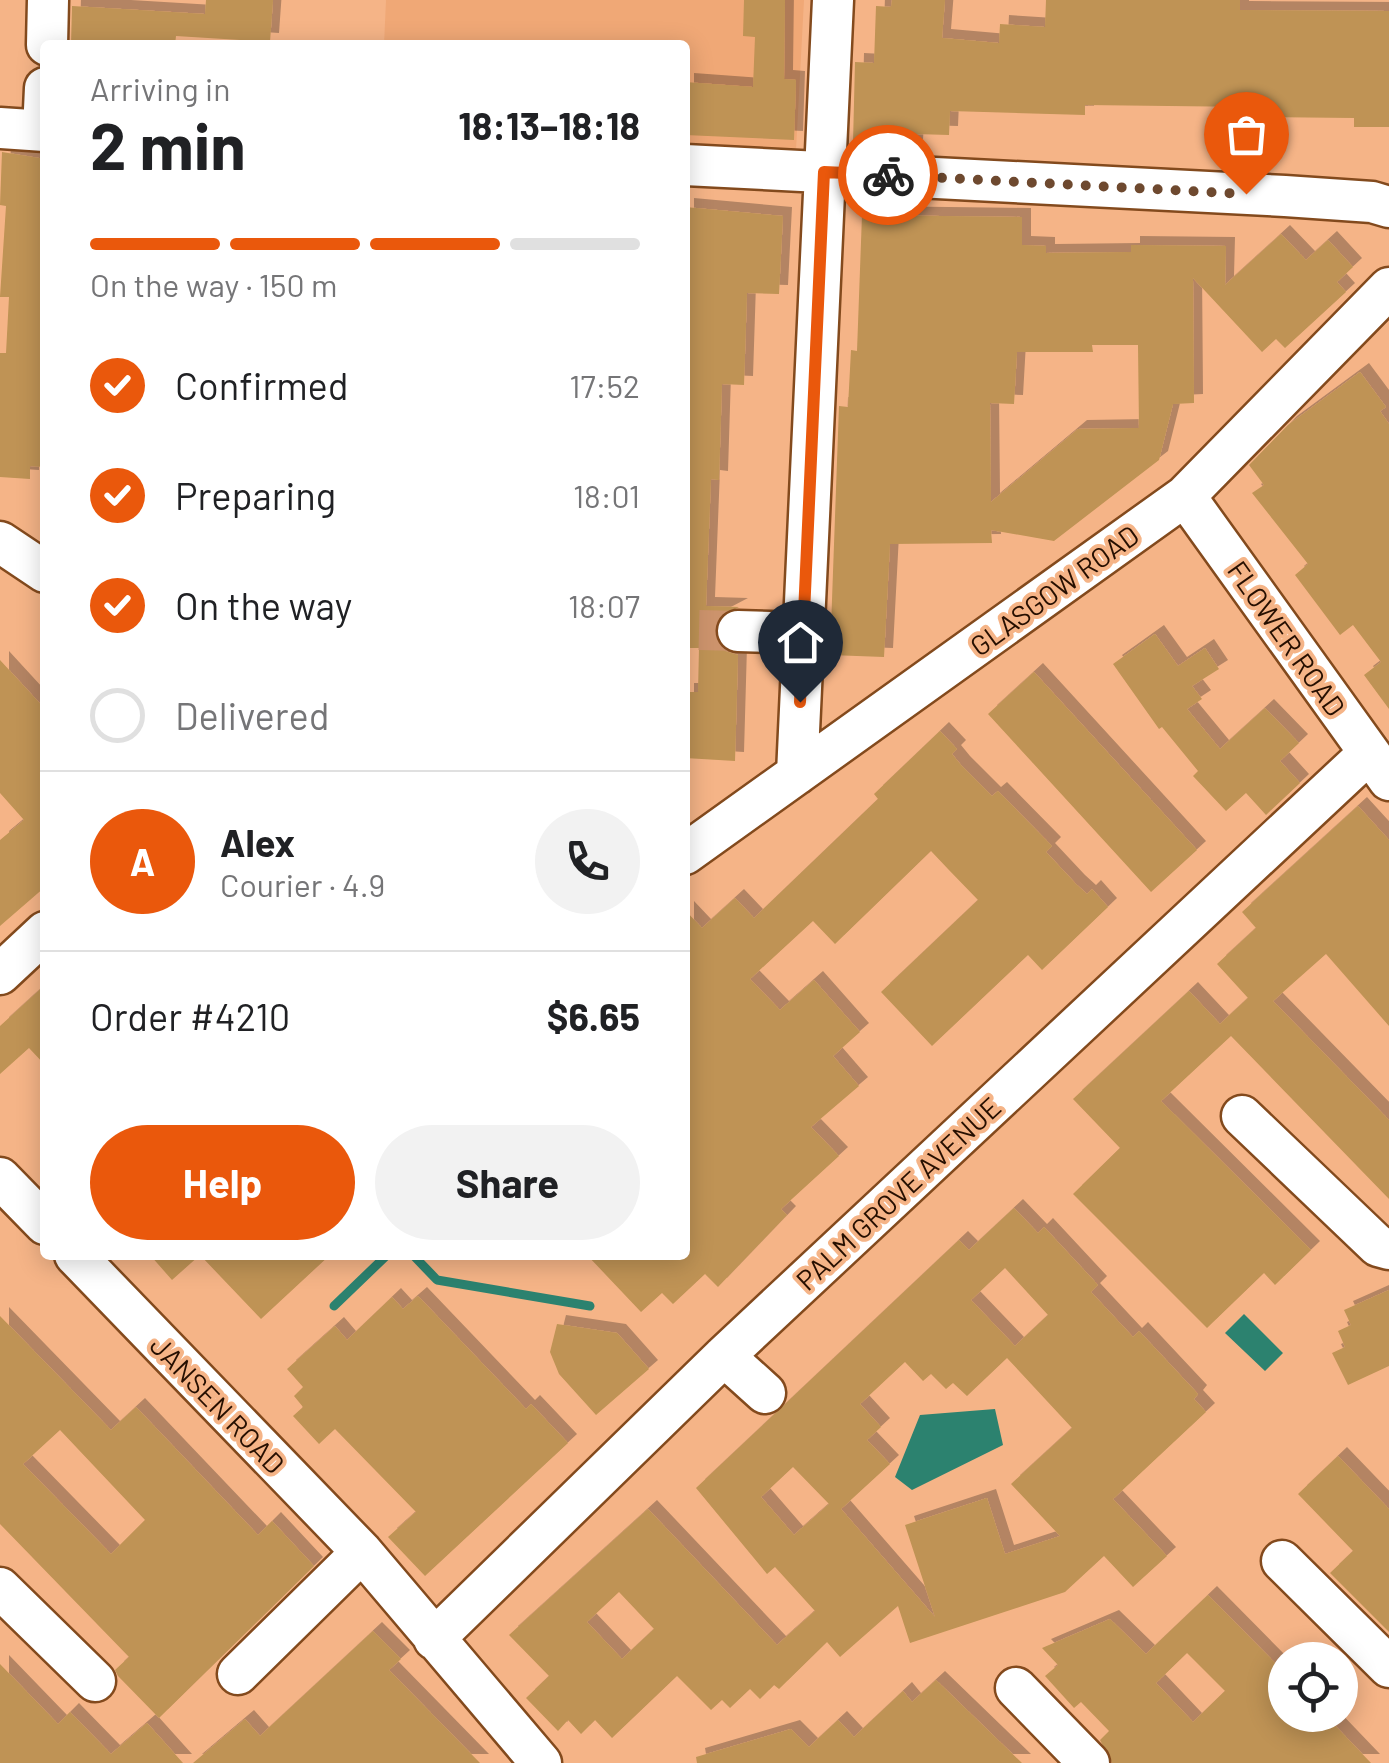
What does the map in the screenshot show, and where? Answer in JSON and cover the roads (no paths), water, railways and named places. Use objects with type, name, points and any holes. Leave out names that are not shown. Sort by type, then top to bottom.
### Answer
[{"type":"street","points":[[46,40],[48,0]]},
{"type":"street","points":[[797,774],[833,0]]},
{"type":"street","points":[[0,128],[40,131]]},
{"type":"street","points":[[690,165],[1372,202],[1389,207]]},
{"type":"street","name":"GLASGOW ROAD","points":[[690,850],[1185,496],[1389,288]]},
{"type":"street","name":"FLOWER ROAD","points":[[1185,496],[1378,767]]},
{"type":"street","points":[[0,542],[40,569]]},
{"type":"street","points":[[738,630],[803,633]]},
{"type":"street","name":"PALM GROVE AVENUE","points":[[434,1639],[724,1356],[1378,767]]},
{"type":"street","points":[[0,974],[40,937]]},
{"type":"street","points":[[1242,1116],[1378,1246],[1389,1249]]},
{"type":"street","points":[[0,1178],[40,1219]]},
{"type":"street","name":"JANSEN ROAD","points":[[80,1260],[362,1552],[541,1763]]},
{"type":"street","points":[[724,1356],[765,1393]]},
{"type":"street","points":[[238,1674],[362,1552]]},
{"type":"street","points":[[1282,1561],[1389,1668]]},
{"type":"street","points":[[0,1588],[95,1682]]},
{"type":"street","points":[[1016,1688],[1089,1763]]},
{"type":"water","points":[[1244,1314],[1283,1353],[1265,1371],[1225,1333]]},
{"type":"water","points":[[995,1409],[1003,1445],[912,1490],[895,1477],[920,1415]]},
{"type":"waterway","points":[[334,1306],[382,1260]]},
{"type":"waterway","points":[[418,1260],[437,1280],[590,1306]]},
{"type":"tunnel","points":[[699,630],[738,631]]}]
